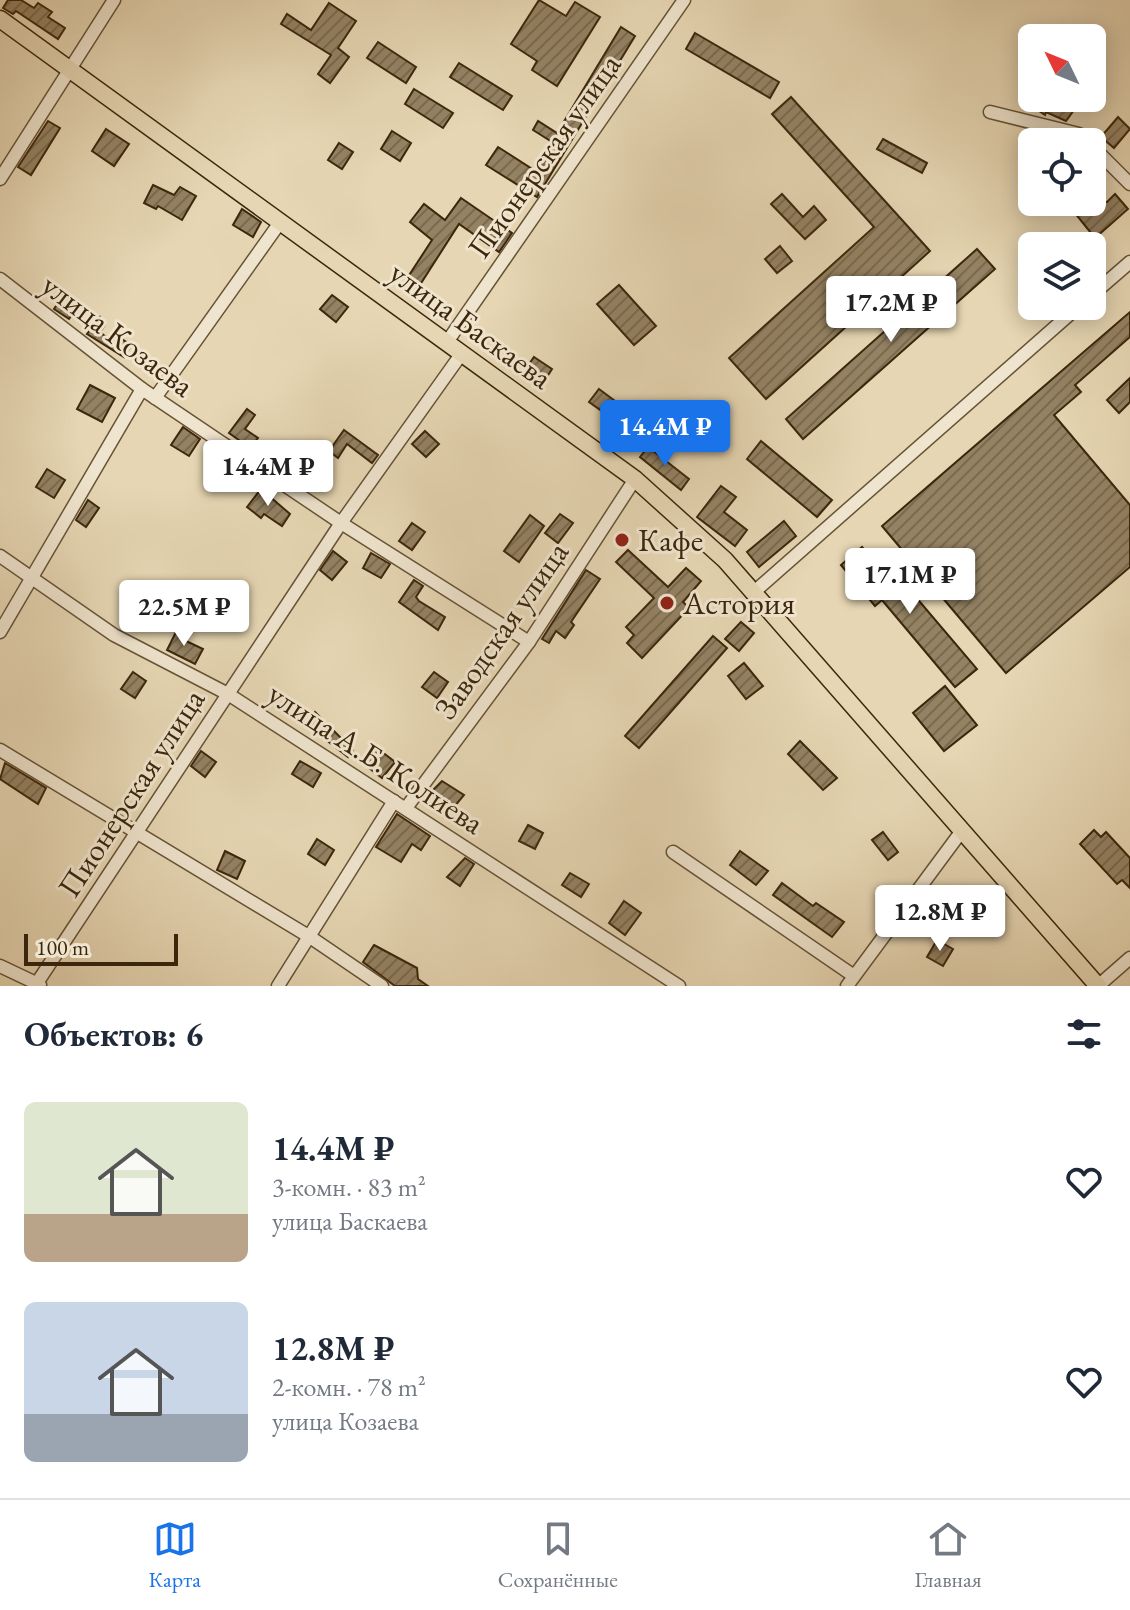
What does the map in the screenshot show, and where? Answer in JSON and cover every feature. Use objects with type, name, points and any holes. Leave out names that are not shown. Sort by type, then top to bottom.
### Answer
[{"type":"main road","name":"улица Баскаева","points":[[0,19],[635,479],[725,560],[1098,986]]},
{"type":"street","points":[[0,179],[114,0]]},
{"type":"street","name":"Пионерская улица","points":[[447,342],[684,0]]},
{"type":"street","points":[[990,112],[1055,128]]},
{"type":"street","points":[[1106,160],[1130,184]]},
{"type":"street","points":[[155,398],[281,221]]},
{"type":"street","points":[[1106,283],[1130,262]]},
{"type":"street","name":"улица Козаева","points":[[0,279],[155,398],[341,523],[529,642]]},
{"type":"street","points":[[754,592],[1063,320]]},
{"type":"street","name":"Пионерская улица","points":[[38,985],[341,523],[462,353]]},
{"type":"street","points":[[0,632],[142,389]]},
{"type":"street","name":"Заводская улица","points":[[278,986],[400,804],[529,642],[635,479]]},
{"type":"street","name":"улица А.Б. Колиева","points":[[0,556],[114,635],[228,694],[679,986]]},
{"type":"street","points":[[0,750],[310,937],[382,986]]},
{"type":"street","points":[[673,852],[850,981],[961,832]]},
{"type":"street","points":[[1098,986],[1130,958]]},
{"type":"street","points":[[0,966],[38,985]]},
{"type":"building","points":[[8,0],[21,0],[34,8],[38,3],[52,12],[48,17],[65,28],[58,39],[16,11],[13,14],[3,8]]},
{"type":"building","points":[[539,0],[566,16],[575,2],[600,17],[557,86],[532,70],[537,61],[511,44]]},
{"type":"building","points":[[329,3],[356,21],[338,48],[349,57],[330,83],[318,74],[331,55],[281,24],[287,14],[311,30]]},
{"type":"building","points":[[621,27],[635,36],[537,197],[486,165],[498,147],[534,170],[552,142],[533,130],[538,121],[557,133]]},
{"type":"building","points":[[695,33],[779,82],[770,98],[686,49]]},
{"type":"building","points":[[378,42],[416,67],[406,83],[367,58]]},
{"type":"building","points":[[459,63],[512,96],[503,110],[450,77]]},
{"type":"building","points":[[414,89],[453,113],[443,128],[405,104]]},
{"type":"building","points":[[791,97],[930,251],[766,399],[729,358],[874,227],[772,114]]},
{"type":"building","points":[[1046,112],[1073,112],[1066,121]]},
{"type":"building","points":[[1118,117],[1130,129],[1114,148],[1106,141],[1106,131]]},
{"type":"building","points":[[48,121],[60,128],[31,175],[18,167]]},
{"type":"building","points":[[106,129],[129,144],[114,166],[92,151]]},
{"type":"building","points":[[392,131],[411,143],[400,161],[381,149]]},
{"type":"building","points":[[883,139],[927,163],[922,173],[877,149]]},
{"type":"building","points":[[339,143],[353,152],[342,169],[328,160]]},
{"type":"building","points":[[153,185],[174,195],[180,187],[196,196],[182,220],[158,206],[156,209],[144,203]]},
{"type":"building","points":[[782,194],[803,217],[814,206],[826,220],[805,239],[771,204]]},
{"type":"building","points":[[1115,194],[1128,209],[1102,232],[1090,232],[1077,216],[1106,216],[1107,202]]},
{"type":"building","points":[[461,198],[512,233],[499,252],[459,224],[416,291],[404,283],[432,240],[410,222],[424,204],[445,220]]},
{"type":"building","points":[[242,209],[261,222],[253,237],[233,225]]},
{"type":"building","points":[[780,246],[792,261],[777,273],[765,259]]},
{"type":"building","points":[[977,249],[995,269],[803,439],[786,419]]},
{"type":"building","points":[[619,285],[656,326],[634,345],[597,304]]},
{"type":"building","points":[[64,294],[80,304],[69,319],[54,309]]},
{"type":"building","points":[[332,295],[348,307],[336,322],[320,309]]},
{"type":"building","points":[[1130,312],[1130,337],[1075,385],[1081,392],[1054,415],[1130,505],[1130,567],[1006,673],[882,526]]},
{"type":"building","points":[[100,317],[105,325],[100,332],[113,343],[117,336],[131,345],[124,357],[87,334]]},
{"type":"building","points":[[534,357],[552,369],[543,383],[525,370]]},
{"type":"building","points":[[1130,378],[1130,402],[1119,413],[1107,400]]},
{"type":"building","points":[[90,385],[115,398],[102,422],[77,409]]},
{"type":"building","points":[[599,389],[615,401],[606,414],[589,402]]},
{"type":"building","points":[[247,409],[255,415],[245,429],[258,438],[250,448],[229,433]]},
{"type":"building","points":[[183,427],[200,439],[189,456],[171,445]]},
{"type":"building","points":[[344,430],[378,455],[372,463],[347,444],[338,458],[329,451]]},
{"type":"building","points":[[425,431],[439,444],[426,457],[412,444]]},
{"type":"building","points":[[761,441],[832,500],[817,517],[747,459]]},
{"type":"building","points":[[648,447],[689,479],[681,490],[640,457]]},
{"type":"building","points":[[47,469],[65,480],[54,498],[36,487]]},
{"type":"building","points":[[721,486],[736,497],[724,512],[747,530],[735,546],[697,517]]},
{"type":"building","points":[[261,489],[290,514],[282,526],[264,514],[261,518],[247,507]]},
{"type":"building","points":[[88,500],[99,508],[86,527],[76,520]]},
{"type":"building","points":[[560,514],[573,523],[558,543],[545,533]]},
{"type":"building","points":[[530,515],[544,526],[519,562],[504,551]]},
{"type":"building","points":[[784,521],[796,536],[759,567],[747,552]]},
{"type":"building","points":[[412,523],[425,532],[412,550],[399,541]]},
{"type":"building","points":[[862,547],[896,588],[903,582],[977,669],[955,687],[882,600],[875,606],[841,565]]},
{"type":"building","name":"Астория","points":[[628,550],[668,587],[686,568],[701,581],[683,602],[689,608],[642,658],[627,643],[634,635],[626,627],[654,598],[616,562]]},
{"type":"building","points":[[333,551],[347,562],[332,580],[320,570]]},
{"type":"building","points":[[371,553],[390,564],[381,578],[363,568]]},
{"type":"building","points":[[586,570],[600,579],[571,622],[574,625],[565,638],[556,631],[549,643],[542,639]]},
{"type":"building","points":[[414,580],[423,586],[416,597],[419,601],[445,617],[438,630],[399,602]]},
{"type":"building","points":[[741,622],[754,633],[739,651],[725,639]]},
{"type":"building","points":[[177,630],[189,636],[186,641],[203,649],[195,664],[167,650]]},
{"type":"building","points":[[713,636],[727,648],[639,748],[625,736]]},
{"type":"building","points":[[744,663],[763,686],[746,699],[728,676]]},
{"type":"building","points":[[133,672],[146,681],[135,698],[121,689]]},
{"type":"building","points":[[434,672],[448,682],[437,698],[422,687]]},
{"type":"building","points":[[945,686],[977,725],[944,751],[913,713]]},
{"type":"building","points":[[315,712],[353,750],[348,757],[306,724]]},
{"type":"building","points":[[800,741],[837,778],[823,790],[788,754]]},
{"type":"building","points":[[377,748],[395,762],[382,778],[364,764]]},
{"type":"building","points":[[201,751],[216,762],[205,777],[191,766]]},
{"type":"building","points":[[300,761],[321,773],[313,787],[292,774]]},
{"type":"building","points":[[5,763],[46,788],[38,804],[0,779]]},
{"type":"building","points":[[442,781],[464,795],[455,806],[446,800],[438,808],[423,800]]},
{"type":"building","points":[[397,814],[430,836],[421,850],[412,844],[401,862],[376,847]]},
{"type":"building","points":[[528,825],[543,833],[535,849],[519,841]]},
{"type":"building","points":[[1094,830],[1101,837],[1106,832],[1130,858],[1130,888],[1122,880],[1117,884],[1080,844]]},
{"type":"building","points":[[883,832],[898,852],[888,860],[872,840]]},
{"type":"building","points":[[317,839],[334,850],[325,865],[308,854]]},
{"type":"building","points":[[225,851],[245,861],[237,879],[217,870]]},
{"type":"building","points":[[740,851],[768,871],[756,885],[730,865]]},
{"type":"building","points":[[465,858],[474,864],[460,886],[447,877]]},
{"type":"building","points":[[570,873],[589,884],[581,897],[562,885]]},
{"type":"building","points":[[782,883],[813,906],[816,903],[844,922],[832,937],[773,895]]},
{"type":"building","points":[[624,901],[641,913],[625,935],[609,923]]},
{"type":"building","points":[[937,940],[953,949],[943,966],[927,957]]},
{"type":"building","points":[[374,945],[417,968],[418,979],[428,986],[395,986],[363,962]]},
{"type":"place","name":"Кафе","points":[[622,540]]},
{"type":"place","name":"Астория","points":[[667,603]]}]
